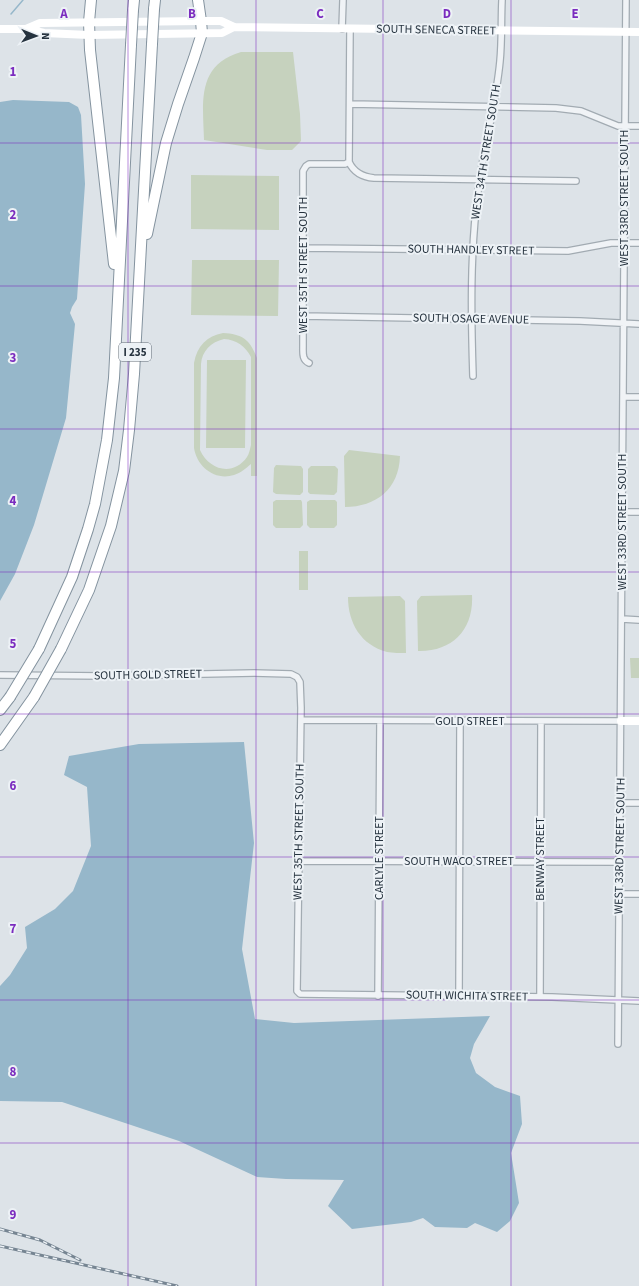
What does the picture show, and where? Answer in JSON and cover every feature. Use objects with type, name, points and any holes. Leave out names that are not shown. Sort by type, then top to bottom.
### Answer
[{"type":"highway","points":[[91,0],[89,35],[118,295]]},
{"type":"highway","points":[[140,270],[166,143],[202,33],[198,0]]},
{"type":"highway","name":"I 235","points":[[0,710],[10,697],[39,649],[72,577],[95,504],[107,440],[114,378],[133,5]]},
{"type":"highway","name":"I 235","points":[[0,745],[34,697],[61,649],[89,590],[110,526],[124,471],[134,374],[155,5]]},
{"type":"street","points":[[342,0],[346,29],[350,104],[349,162],[351,167],[356,172],[369,178],[576,181]]},
{"type":"street","name":"WEST 34TH STREET SOUTH","points":[[473,376],[473,250],[480,180],[500,62],[502,0]]},
{"type":"street","name":"WEST 33RD STREET SOUTH","points":[[618,1044],[626,0]]},
{"type":"street","name":"SOUTH SENECA STREET","points":[[26,29],[40,23],[221,21],[234,27],[639,32]]},
{"type":"street","name":"SOUTH SENECA STREET","points":[[0,29],[26,29],[44,33],[89,35],[222,33],[234,27]]},
{"type":"street","points":[[350,104],[556,108],[587,113],[618,126],[639,126]]},
{"type":"street","name":"WEST 35TH STREET SOUTH","points":[[309,363],[303,358],[303,172],[304,168],[309,164],[345,164],[349,162]]},
{"type":"street","name":"SOUTH HANDLEY STREET","points":[[303,248],[568,251],[604,244],[639,243]]},
{"type":"street","name":"SOUTH OSAGE AVENUE","points":[[303,316],[576,321],[639,324]]},
{"type":"street","points":[[623,397],[639,397]]},
{"type":"street","points":[[622,512],[639,512]]},
{"type":"street","points":[[622,619],[639,620]]},
{"type":"street","name":"SOUTH GOLD STREET","points":[[0,675],[104,676],[254,673],[295,675]]},
{"type":"street","name":"WEST 35TH STREET SOUTH","points":[[295,675],[300,682],[301,720],[297,991]]},
{"type":"street","name":"GOLD STREET","points":[[301,720],[639,721]]},
{"type":"street","name":"CARLYLE STREET","points":[[378,996],[380,721]]},
{"type":"street","points":[[459,996],[460,721]]},
{"type":"street","name":"BENWAY STREET","points":[[540,997],[541,721]]},
{"type":"street","points":[[620,803],[639,803]]},
{"type":"street","name":"SOUTH WACO STREET","points":[[299,861],[620,862]]},
{"type":"street","points":[[620,894],[639,894]]},
{"type":"street","name":"SOUTH WICHITA STREET","points":[[297,991],[303,995],[540,997],[639,1001]]},
{"type":"green space","points":[[241,52],[293,52],[300,114],[301,141],[292,150],[267,150],[204,140],[203,99],[209,76],[216,66],[226,58]]},
{"type":"green space","points":[[191,175],[279,176],[279,230],[191,229]]},
{"type":"green space","points":[[192,260],[279,260],[278,316],[191,315]]},
{"type":"green space","points":[[223,333],[236,335],[245,339],[252,347],[257,358],[257,476],[251,476],[251,464],[241,472],[234,475],[220,476],[214,474],[208,471],[199,461],[194,448],[195,357],[200,347],[208,339],[217,334]],"holes":[[[224,339],[240,344],[251,357],[251,445],[248,456],[235,467],[228,469],[215,466],[209,462],[200,450],[202,359],[205,351],[211,345]]]},
{"type":"green space","points":[[207,360],[246,360],[245,448],[206,448]]},
{"type":"green space","points":[[349,450],[400,456],[399,468],[395,478],[384,494],[367,504],[345,507],[344,456]]},
{"type":"green space","points":[[276,465],[301,466],[303,469],[303,492],[300,495],[276,494],[273,492],[274,468]]},
{"type":"green space","points":[[311,466],[335,466],[338,469],[337,492],[334,495],[310,494],[308,492],[308,469]]},
{"type":"green space","points":[[276,500],[301,500],[303,525],[300,528],[276,528],[273,525],[273,502]]},
{"type":"green space","points":[[310,500],[335,500],[337,502],[337,525],[334,528],[310,528],[307,525],[307,502]]},
{"type":"green space","points":[[299,551],[308,551],[308,590],[299,590]]},
{"type":"green space","points":[[472,595],[472,607],[469,619],[465,628],[458,636],[451,643],[441,648],[418,651],[417,601],[421,596]]},
{"type":"green space","points":[[400,596],[405,601],[406,653],[387,652],[370,644],[358,632],[350,616],[348,597]]},
{"type":"green space","points":[[630,658],[639,658],[639,678],[631,678]]},
{"type":"water","points":[[13,100],[69,102],[78,107],[81,115],[85,184],[77,299],[70,313],[75,324],[66,418],[34,525],[15,574],[0,601],[0,102]]},
{"type":"water","points":[[244,742],[254,843],[242,949],[255,1019],[294,1023],[490,1016],[474,1044],[470,1058],[476,1073],[495,1087],[520,1096],[522,1124],[511,1153],[519,1203],[510,1221],[497,1232],[475,1223],[467,1228],[435,1227],[423,1218],[411,1222],[352,1229],[328,1206],[344,1180],[257,1177],[179,1141],[62,1102],[0,1101],[0,986],[10,975],[27,948],[25,927],[55,909],[73,891],[91,846],[87,787],[64,775],[69,756],[139,744]]},
{"type":"waterway","points":[[11,14],[23,0]]},
{"type":"railway","points":[[0,1229],[40,1240],[80,1260]]},
{"type":"railway","points":[[0,1246],[177,1286]]}]
